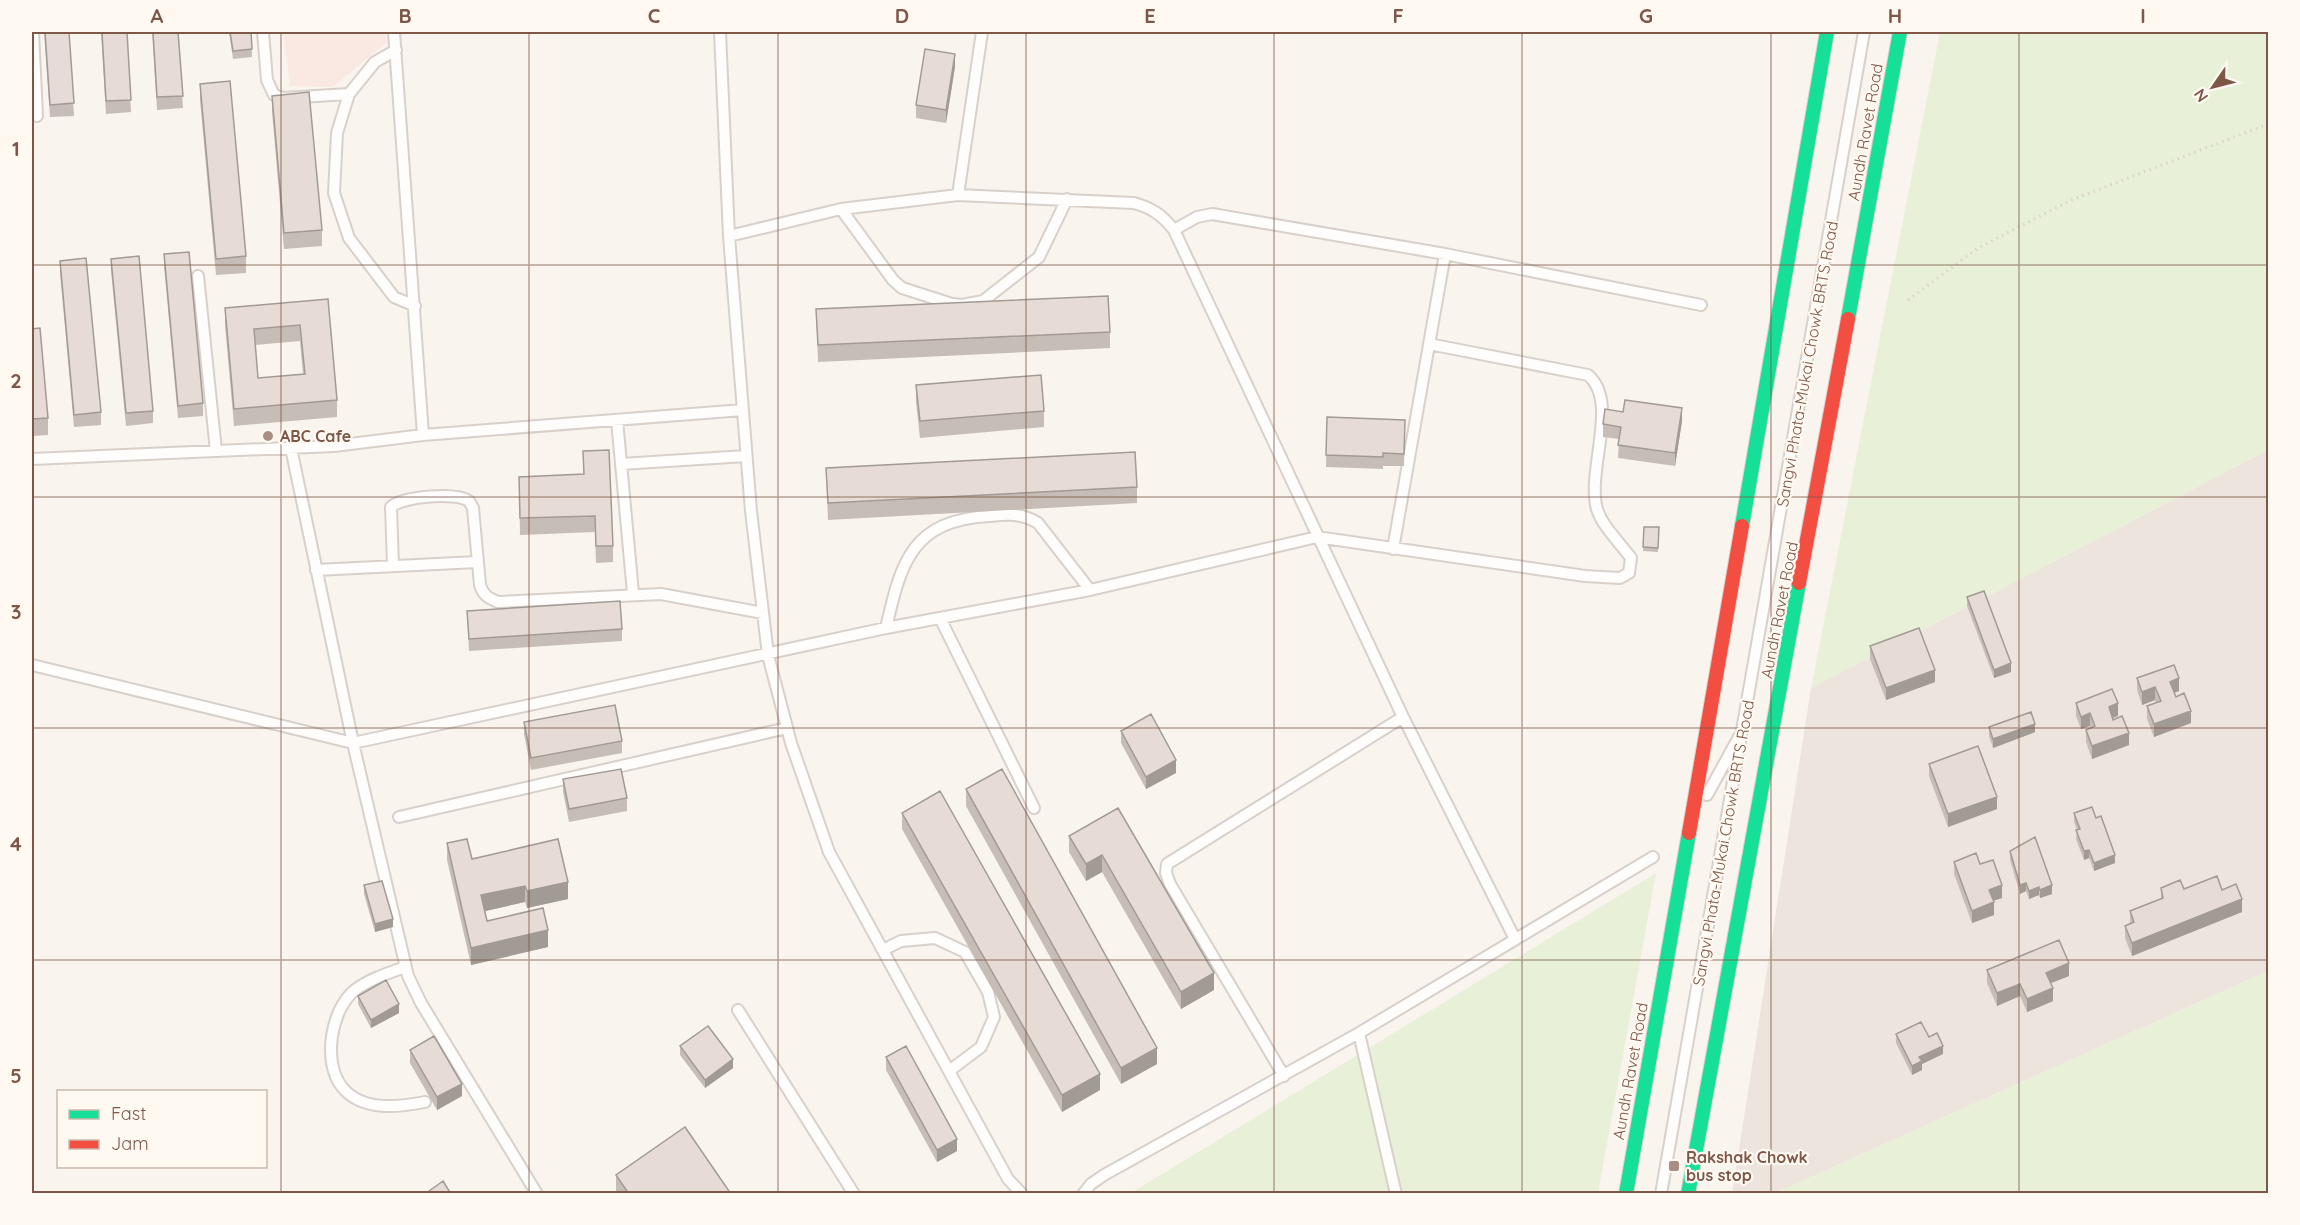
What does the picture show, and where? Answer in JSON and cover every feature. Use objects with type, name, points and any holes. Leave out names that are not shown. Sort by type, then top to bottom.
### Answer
[{"type":"main road","name":"Aundh Ravet Road","points":[[1626,1194],[1827,32]]},
{"type":"main road","name":"Aundh Ravet Road","points":[[1688,1194],[1812,525],[1900,32]]},
{"type":"lane","points":[[33,32],[37,116]]},
{"type":"lane","points":[[263,32],[267,80],[274,95],[283,98],[349,94]]},
{"type":"lane","points":[[394,32],[423,435]]},
{"type":"lane","points":[[720,32],[729,236],[747,456],[768,655],[787,728],[821,834],[1008,1179],[1022,1194]]},
{"type":"lane","points":[[958,195],[982,32]]},
{"type":"lane","name":"Sangvi Phata-Mukai Chowk BRTS Road","points":[[1661,1194],[1864,32]]},
{"type":"lane","points":[[396,50],[375,62],[349,94],[337,133],[334,193],[349,238],[394,297],[415,306]]},
{"type":"lane","points":[[729,236],[841,209],[958,195],[1134,203],[1148,207],[1161,215],[1174,230],[1402,717],[1515,939]]},
{"type":"lane","points":[[841,209],[893,280],[902,288],[963,305],[983,301],[1031,266],[1039,257],[1067,199]]},
{"type":"lane","points":[[1174,230],[1197,217],[1212,214],[1445,254],[1701,305]]},
{"type":"lane","points":[[1393,549],[1445,254]]},
{"type":"lane","points":[[198,276],[216,451]]},
{"type":"lane","points":[[32,665],[353,743],[886,628],[1090,590],[1317,537],[1585,576],[1620,578],[1629,573],[1632,567],[1631,558],[1597,509],[1602,402],[1595,381],[1588,375],[1429,344]]},
{"type":"lane","points":[[32,459],[334,446],[423,435],[743,410]]},
{"type":"lane","points":[[617,420],[633,593]]},
{"type":"lane","points":[[291,448],[353,743],[405,966],[421,1004],[537,1194]]},
{"type":"lane","points":[[621,464],[747,456]]},
{"type":"lane","points":[[393,566],[392,507],[404,499],[459,496],[469,501],[472,508],[477,562],[483,594],[498,602],[633,593],[672,595],[763,613]]},
{"type":"lane","points":[[886,628],[898,575],[923,537],[946,524],[975,516],[1016,514],[1028,516],[1038,523],[1090,590]]},
{"type":"lane","points":[[316,570],[477,562]]},
{"type":"lane","points":[[940,618],[1034,808]]},
{"type":"lane","points":[[1284,1076],[1170,884],[1166,873],[1167,864],[1402,717]]},
{"type":"lane","points":[[399,817],[787,728]]},
{"type":"lane","points":[[1688,829],[1743,729]]},
{"type":"lane","points":[[1083,1194],[1090,1184],[1104,1175],[1359,1033],[1653,857]]},
{"type":"lane","points":[[883,950],[902,941],[935,938],[964,952],[988,992],[994,1017],[981,1047],[949,1071]]},
{"type":"lane","points":[[405,966],[355,990],[338,1010],[332,1033],[333,1065],[342,1088],[361,1100],[382,1107],[425,1102]]},
{"type":"lane","points":[[738,1010],[854,1194]]},
{"type":"lane","points":[[1359,1033],[1396,1194]]},
{"type":"path","points":[[1908,300],[1978,248],[2069,201],[2268,124]]},
{"type":"shaded area","points":[[283,32],[385,32],[387,42],[333,87],[290,86]]},
{"type":"shaded area","points":[[2268,450],[2268,971],[1776,1193],[1732,1194],[1811,688]]},
{"type":"green space","points":[[1940,32],[2268,32],[2268,450],[1811,688]]},
{"type":"green space","points":[[1656,873],[1598,1193],[1131,1193]]},
{"type":"green space","points":[[2268,971],[2268,1193],[1776,1193]]},
{"type":"building","points":[[45,32],[69,32],[74,103],[50,105]]},
{"type":"building","points":[[102,32],[127,32],[131,100],[106,101]]},
{"type":"building","points":[[153,32],[178,32],[183,96],[157,97]]},
{"type":"building","points":[[230,32],[251,32],[252,49],[233,51]]},
{"type":"building","points":[[925,49],[955,54],[946,110],[916,105]]},
{"type":"building","points":[[230,81],[246,256],[216,259],[200,84]]},
{"type":"building","points":[[309,92],[322,230],[284,233],[272,96]]},
{"type":"building","points":[[189,252],[203,403],[178,406],[164,254]]},
{"type":"building","points":[[139,256],[153,411],[126,413],[111,259]]},
{"type":"building","points":[[86,258],[101,412],[74,415],[60,261]]},
{"type":"building","points":[[1108,296],[1110,332],[818,345],[816,309]]},
{"type":"building","points":[[328,299],[337,400],[234,409],[225,308]],"holes":[[[300,325],[305,374],[258,378],[254,329]]]},
{"type":"building","points":[[40,328],[48,418],[32,419],[32,329]]},
{"type":"building","points":[[1041,375],[1044,411],[920,421],[916,385]]},
{"type":"building","points":[[1625,400],[1682,408],[1675,453],[1618,445],[1621,427],[1603,424],[1605,409],[1623,412]]},
{"type":"building","points":[[1327,417],[1405,420],[1404,454],[1383,453],[1383,457],[1326,455]]},
{"type":"building","points":[[609,450],[613,546],[596,546],[595,516],[520,518],[519,477],[584,474],[583,451]]},
{"type":"building","points":[[1135,452],[1137,487],[828,503],[826,468]]},
{"type":"building","points":[[1644,527],[1659,527],[1658,548],[1643,547]]},
{"type":"building","points":[[1984,591],[2011,663],[1994,670],[1967,597]]},
{"type":"building","points":[[620,601],[622,629],[469,639],[467,611]]},
{"type":"building","points":[[1919,628],[1935,670],[1886,688],[1870,646]]},
{"type":"building","points":[[2174,665],[2179,678],[2170,682],[2176,697],[2184,693],[2191,711],[2154,724],[2147,706],[2161,701],[2155,687],[2142,692],[2137,678]]},
{"type":"building","points":[[2112,689],[2118,703],[2109,707],[2113,720],[2122,716],[2129,733],[2092,746],[2086,730],[2095,726],[2090,713],[2081,717],[2076,703]]},
{"type":"building","points":[[615,705],[622,741],[531,758],[524,722]]},
{"type":"building","points":[[2031,712],[2035,724],[1993,739],[1989,727]]},
{"type":"building","points":[[1151,714],[1176,760],[1146,777],[1121,731]]},
{"type":"building","points":[[1978,746],[1997,797],[1948,814],[1929,764]]},
{"type":"building","points":[[621,769],[627,798],[569,809],[563,779]]},
{"type":"building","points":[[1002,769],[1157,1048],[1121,1068],[966,789]]},
{"type":"building","points":[[940,791],[1100,1074],[1062,1095],[902,813]]},
{"type":"building","points":[[2092,807],[2096,818],[2101,816],[2115,855],[2094,863],[2089,850],[2084,851],[2076,830],[2080,829],[2074,813]]},
{"type":"building","points":[[1118,808],[1214,973],[1181,992],[1102,855],[1086,864],[1069,836]]},
{"type":"building","points":[[2035,837],[2052,885],[2040,890],[2039,887],[2029,891],[2026,883],[2020,885],[2010,851]]},
{"type":"building","points":[[467,839],[472,859],[558,839],[568,882],[527,891],[525,886],[481,895],[487,921],[543,908],[548,930],[471,948],[447,843]]},
{"type":"building","points":[[1976,853],[1980,864],[1993,860],[2002,885],[1989,890],[1994,902],[1972,911],[1954,862]]},
{"type":"building","points":[[2217,876],[2222,890],[2236,884],[2242,899],[2132,943],[2125,926],[2134,922],[2130,911],[2163,898],[2161,888],[2180,880],[2184,889]]},
{"type":"building","points":[[382,881],[393,919],[375,924],[364,885]]},
{"type":"building","points":[[2059,940],[2069,963],[2046,973],[2053,988],[2027,999],[2020,984],[1997,993],[1987,970]]},
{"type":"building","points":[[386,980],[399,1004],[371,1020],[358,996]]},
{"type":"building","points":[[1921,1022],[1929,1037],[1937,1033],[1943,1046],[1919,1057],[1922,1061],[1912,1066],[1896,1034]]},
{"type":"building","points":[[708,1026],[733,1059],[705,1080],[680,1046]]},
{"type":"building","points":[[434,1036],[462,1084],[437,1097],[410,1050]]},
{"type":"building","points":[[906,1046],[957,1139],[937,1150],[886,1057]]},
{"type":"building","points":[[685,1127],[731,1194],[629,1194],[616,1175]]},
{"type":"building","points":[[443,1181],[451,1194],[425,1194]]},
{"type":"traffic: fast","points":[[1742,526],[1827,32]]},
{"type":"traffic: fast","points":[[1848,319],[1900,32]]},
{"type":"traffic: fast","points":[[1688,1194],[1799,583]]},
{"type":"traffic: fast","points":[[1626,1194],[1689,833]]},
{"type":"traffic: jam","points":[[1799,583],[1848,319]]},
{"type":"traffic: jam","points":[[1689,833],[1742,526]]},
{"type":"place","name":"ABC Cafe","points":[[268,436]]},
{"type":"place","name":"Rakshak Chowk bus stop","points":[[1674,1166]]}]
